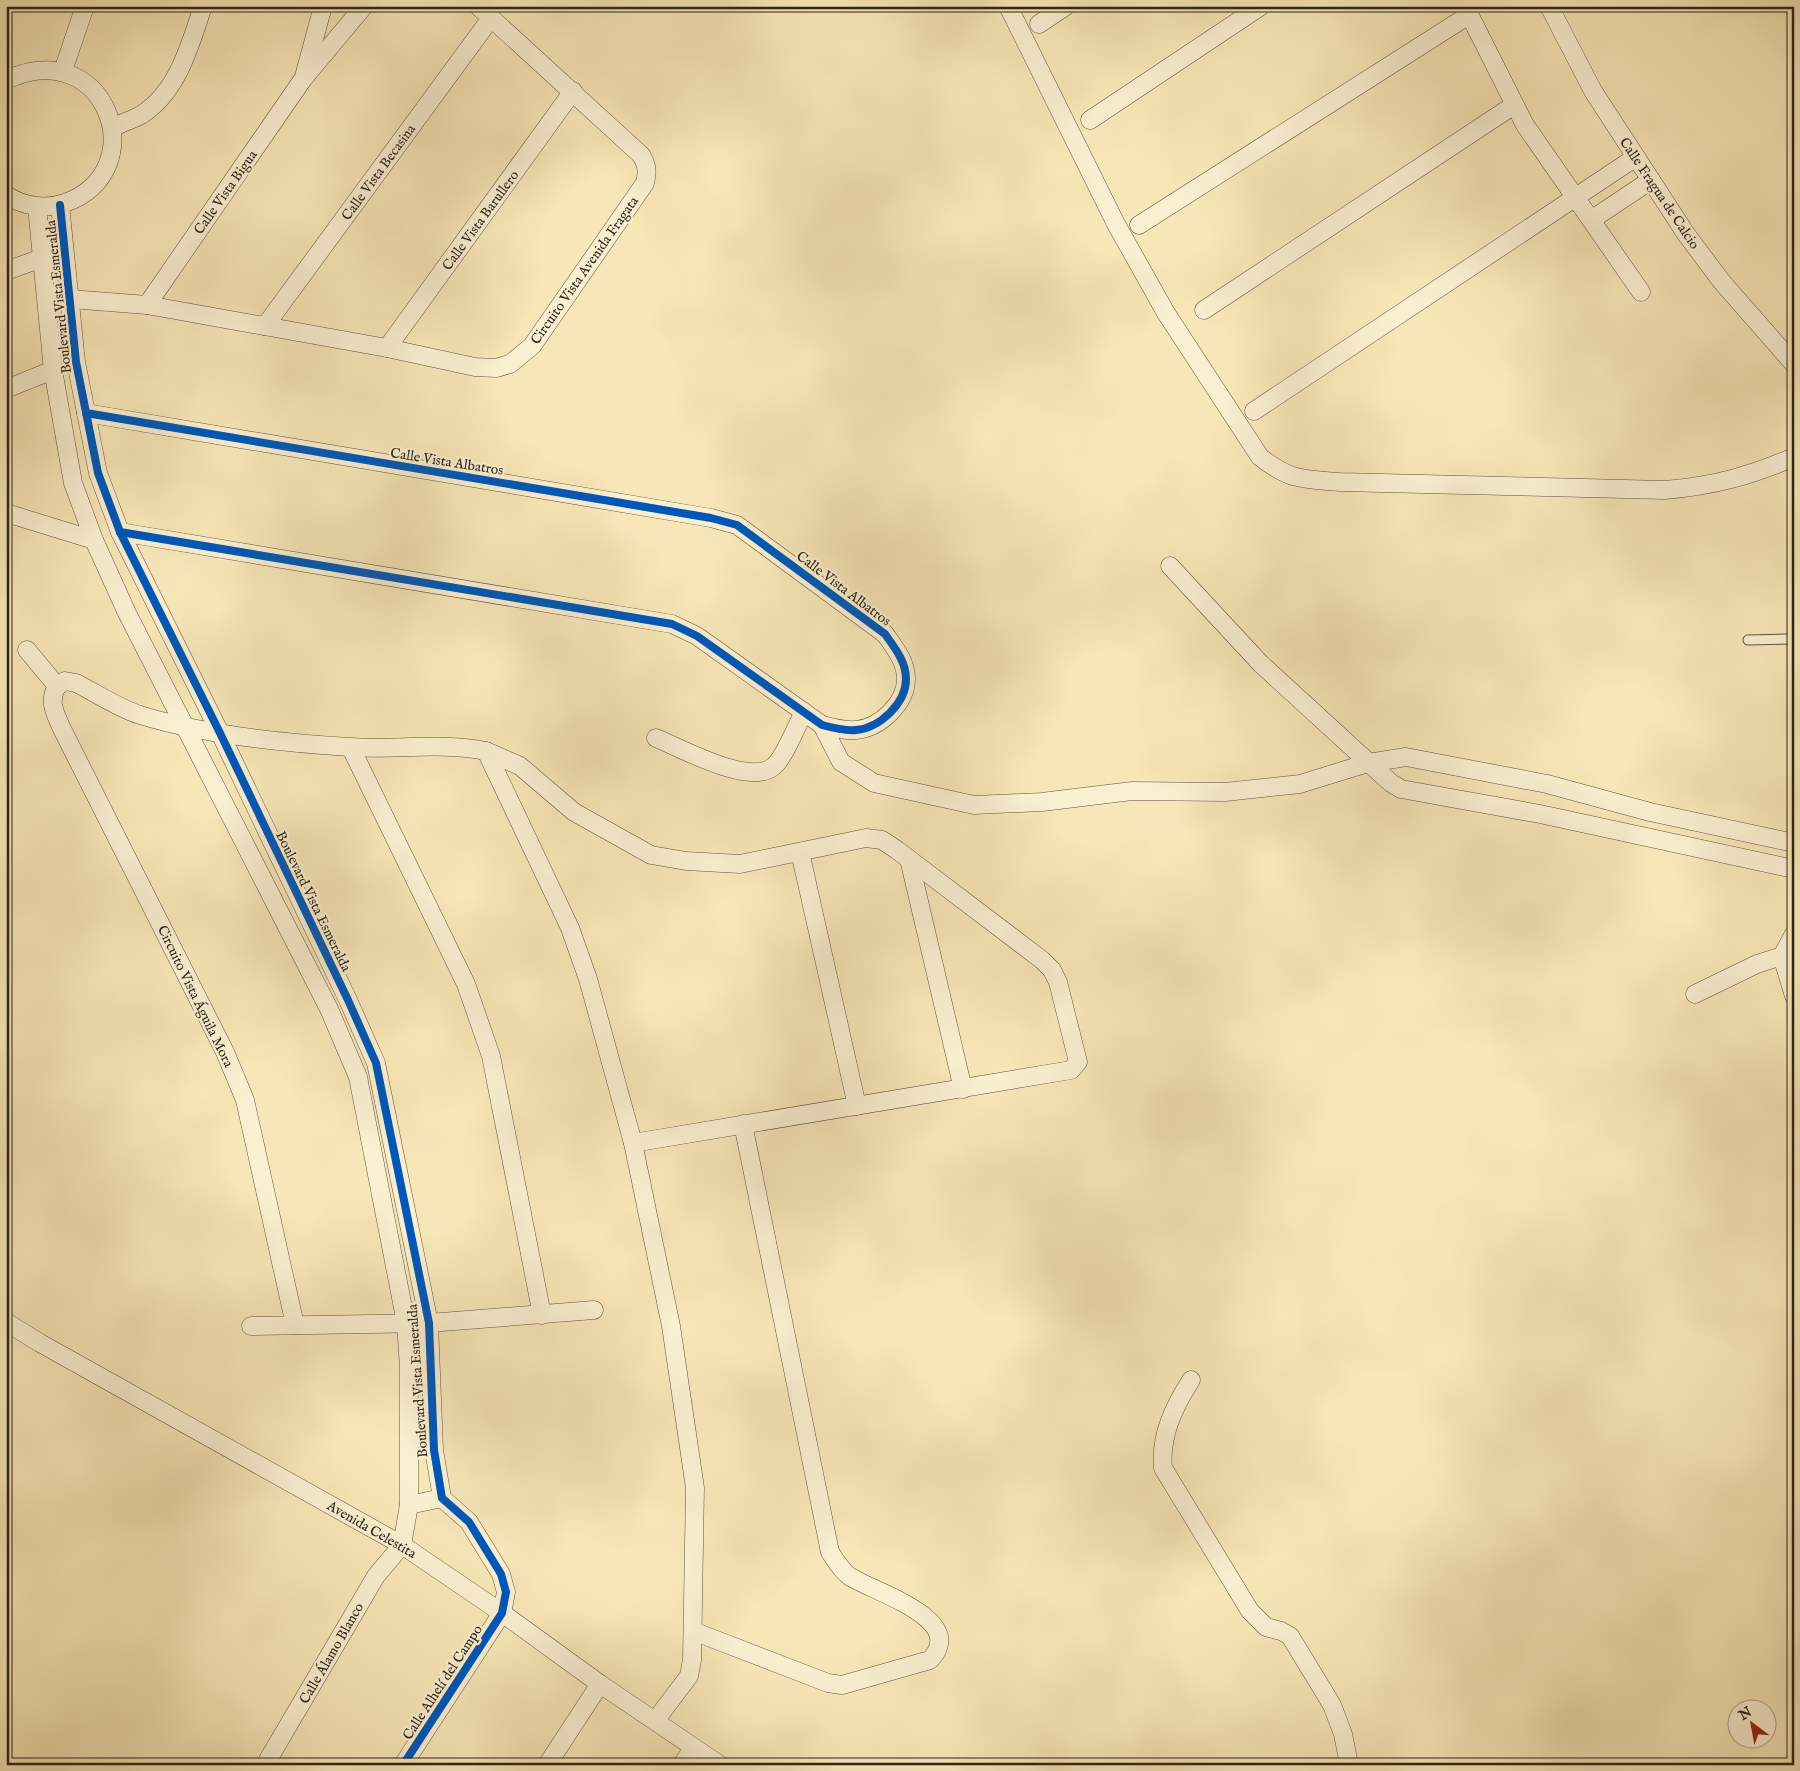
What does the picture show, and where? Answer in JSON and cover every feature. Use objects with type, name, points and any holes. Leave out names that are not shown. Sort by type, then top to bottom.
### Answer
[{"type":"street","points":[[63,71],[85,6]]},
{"type":"street","points":[[112,128],[141,115],[166,93],[187,56],[203,6]]},
{"type":"street","name":"Calle Vista Bigua","points":[[303,79],[323,6]]},
{"type":"street","name":"Calle Vista Bigua","points":[[147,305],[303,79],[364,6]]},
{"type":"street","points":[[1008,6],[1116,224],[1166,313],[1260,457],[1279,472],[1297,479],[1340,482],[1665,490],[1704,487],[1761,471],[1794,457]]},
{"type":"street","points":[[1039,24],[1066,6]]},
{"type":"street","points":[[1090,120],[1261,6]]},
{"type":"street","name":"Calle Fragua de Calcio","points":[[1549,6],[1593,91],[1686,234],[1722,282],[1794,364]]},
{"type":"street","points":[[1139,225],[1467,11],[1525,125],[1641,292]]},
{"type":"street","name":"Circuito Vista Avenida Fragata","points":[[70,299],[147,305],[387,348],[475,367],[496,368],[510,364],[532,346],[645,183],[648,173],[641,155],[573,91],[484,12]]},
{"type":"street","name":"Calle Vista Becasina","points":[[265,326],[484,12]]},
{"type":"street","points":[[6,80],[22,72],[42,69],[63,71],[80,79],[96,92],[106,109],[112,128],[110,156],[97,182],[74,200],[60,205],[37,207],[15,201],[6,195]]},
{"type":"street","name":"Calle Vista Barullero","points":[[387,348],[573,91]]},
{"type":"street","points":[[1204,310],[1514,104]]},
{"type":"street","points":[[1254,411],[1636,157]]},
{"type":"street","points":[[1591,220],[1652,180]]},
{"type":"street","name":"Boulevard Vista Esmeralda","points":[[60,205],[76,362],[98,473],[120,532],[220,733],[348,1000],[376,1063],[429,1323],[434,1450],[442,1498]]},
{"type":"street","name":"Boulevard Vista Esmeralda","points":[[37,207],[53,370],[74,483],[94,540],[127,613],[329,1009],[358,1077],[406,1323],[409,1368],[409,1505],[402,1545]]},
{"type":"street","points":[[6,271],[42,258]]},
{"type":"street","points":[[6,389],[53,370]]},
{"type":"street","name":"Calle Vista Albatros","points":[[86,413],[710,518],[737,525],[885,634],[902,658],[906,678],[902,697],[891,712],[874,724],[858,730],[822,725],[697,636],[672,624],[120,532]]},
{"type":"street","points":[[6,513],[94,540]]},
{"type":"street","points":[[1170,566],[1260,664],[1390,783],[1401,789],[1540,814],[1794,868]]},
{"type":"street","points":[[27,650],[57,686],[65,681],[76,683],[138,714],[186,726],[220,733],[351,748],[467,747],[486,751],[520,766],[574,812],[651,855],[686,862],[740,864],[866,838],[882,840],[1042,960],[1052,970],[1058,982],[1078,1062],[1071,1070],[633,1143]]},
{"type":"street","name":"Circuito Vista Águila Mora","points":[[57,686],[52,695],[52,705],[61,728],[225,1052],[244,1100],[295,1324]]},
{"type":"street","points":[[656,738],[739,772],[764,774],[776,765],[804,712]]},
{"type":"street","points":[[822,725],[841,762],[874,783],[974,805],[1042,802],[1132,792],[1225,792],[1291,785],[1368,763],[1406,757],[1430,760],[1547,784],[1650,812],[1794,843]]},
{"type":"street","points":[[351,748],[466,984],[491,1056],[542,1315]]},
{"type":"street","points":[[486,751],[576,945],[588,979],[633,1143],[671,1326],[695,1488],[692,1660],[689,1676],[655,1721]]},
{"type":"street","points":[[800,852],[858,1106]]},
{"type":"street","points":[[910,860],[964,1089]]},
{"type":"street","points":[[1695,994],[1757,964],[1782,956],[1794,934]]},
{"type":"street","points":[[1782,956],[1794,996]]},
{"type":"street","points":[[693,1631],[828,1683],[842,1685],[930,1660],[938,1651],[941,1639],[936,1627],[925,1616],[849,1575],[830,1552],[743,1124]]},
{"type":"street","points":[[251,1326],[429,1323],[594,1310]]},
{"type":"street","name":"Avenida Celestita","points":[[6,1322],[40,1343],[402,1545],[502,1613],[600,1684],[720,1765]]},
{"type":"street","points":[[1191,1380],[1178,1400],[1165,1433],[1161,1451],[1163,1468],[1250,1611],[1266,1627],[1281,1631],[1290,1636],[1332,1705],[1343,1734],[1349,1765]]},
{"type":"street","points":[[409,1505],[442,1498],[469,1522],[501,1574],[506,1592],[502,1613]]},
{"type":"street","name":"Calle Álamo Blanco","points":[[265,1765],[376,1576],[402,1545]]},
{"type":"street","name":"Calle Alhelí del Campo","points":[[403,1765],[502,1613]]},
{"type":"street","points":[[547,1765],[600,1684]]},
{"type":"street","points":[[682,1765],[693,1748]]},
{"type":"lane","points":[[1748,640],[1794,639]]},
{"type":"cycle path","points":[[60,205],[76,362],[98,473],[120,532],[220,733],[348,1000],[376,1063],[429,1323],[434,1450],[442,1498],[469,1522],[501,1574],[506,1592],[502,1613],[403,1765]]},
{"type":"cycle path","points":[[86,413],[711,518],[737,525],[885,634],[904,666],[905,688],[897,705],[874,725],[856,730],[835,728],[822,725],[697,636],[672,624],[120,532]]}]
